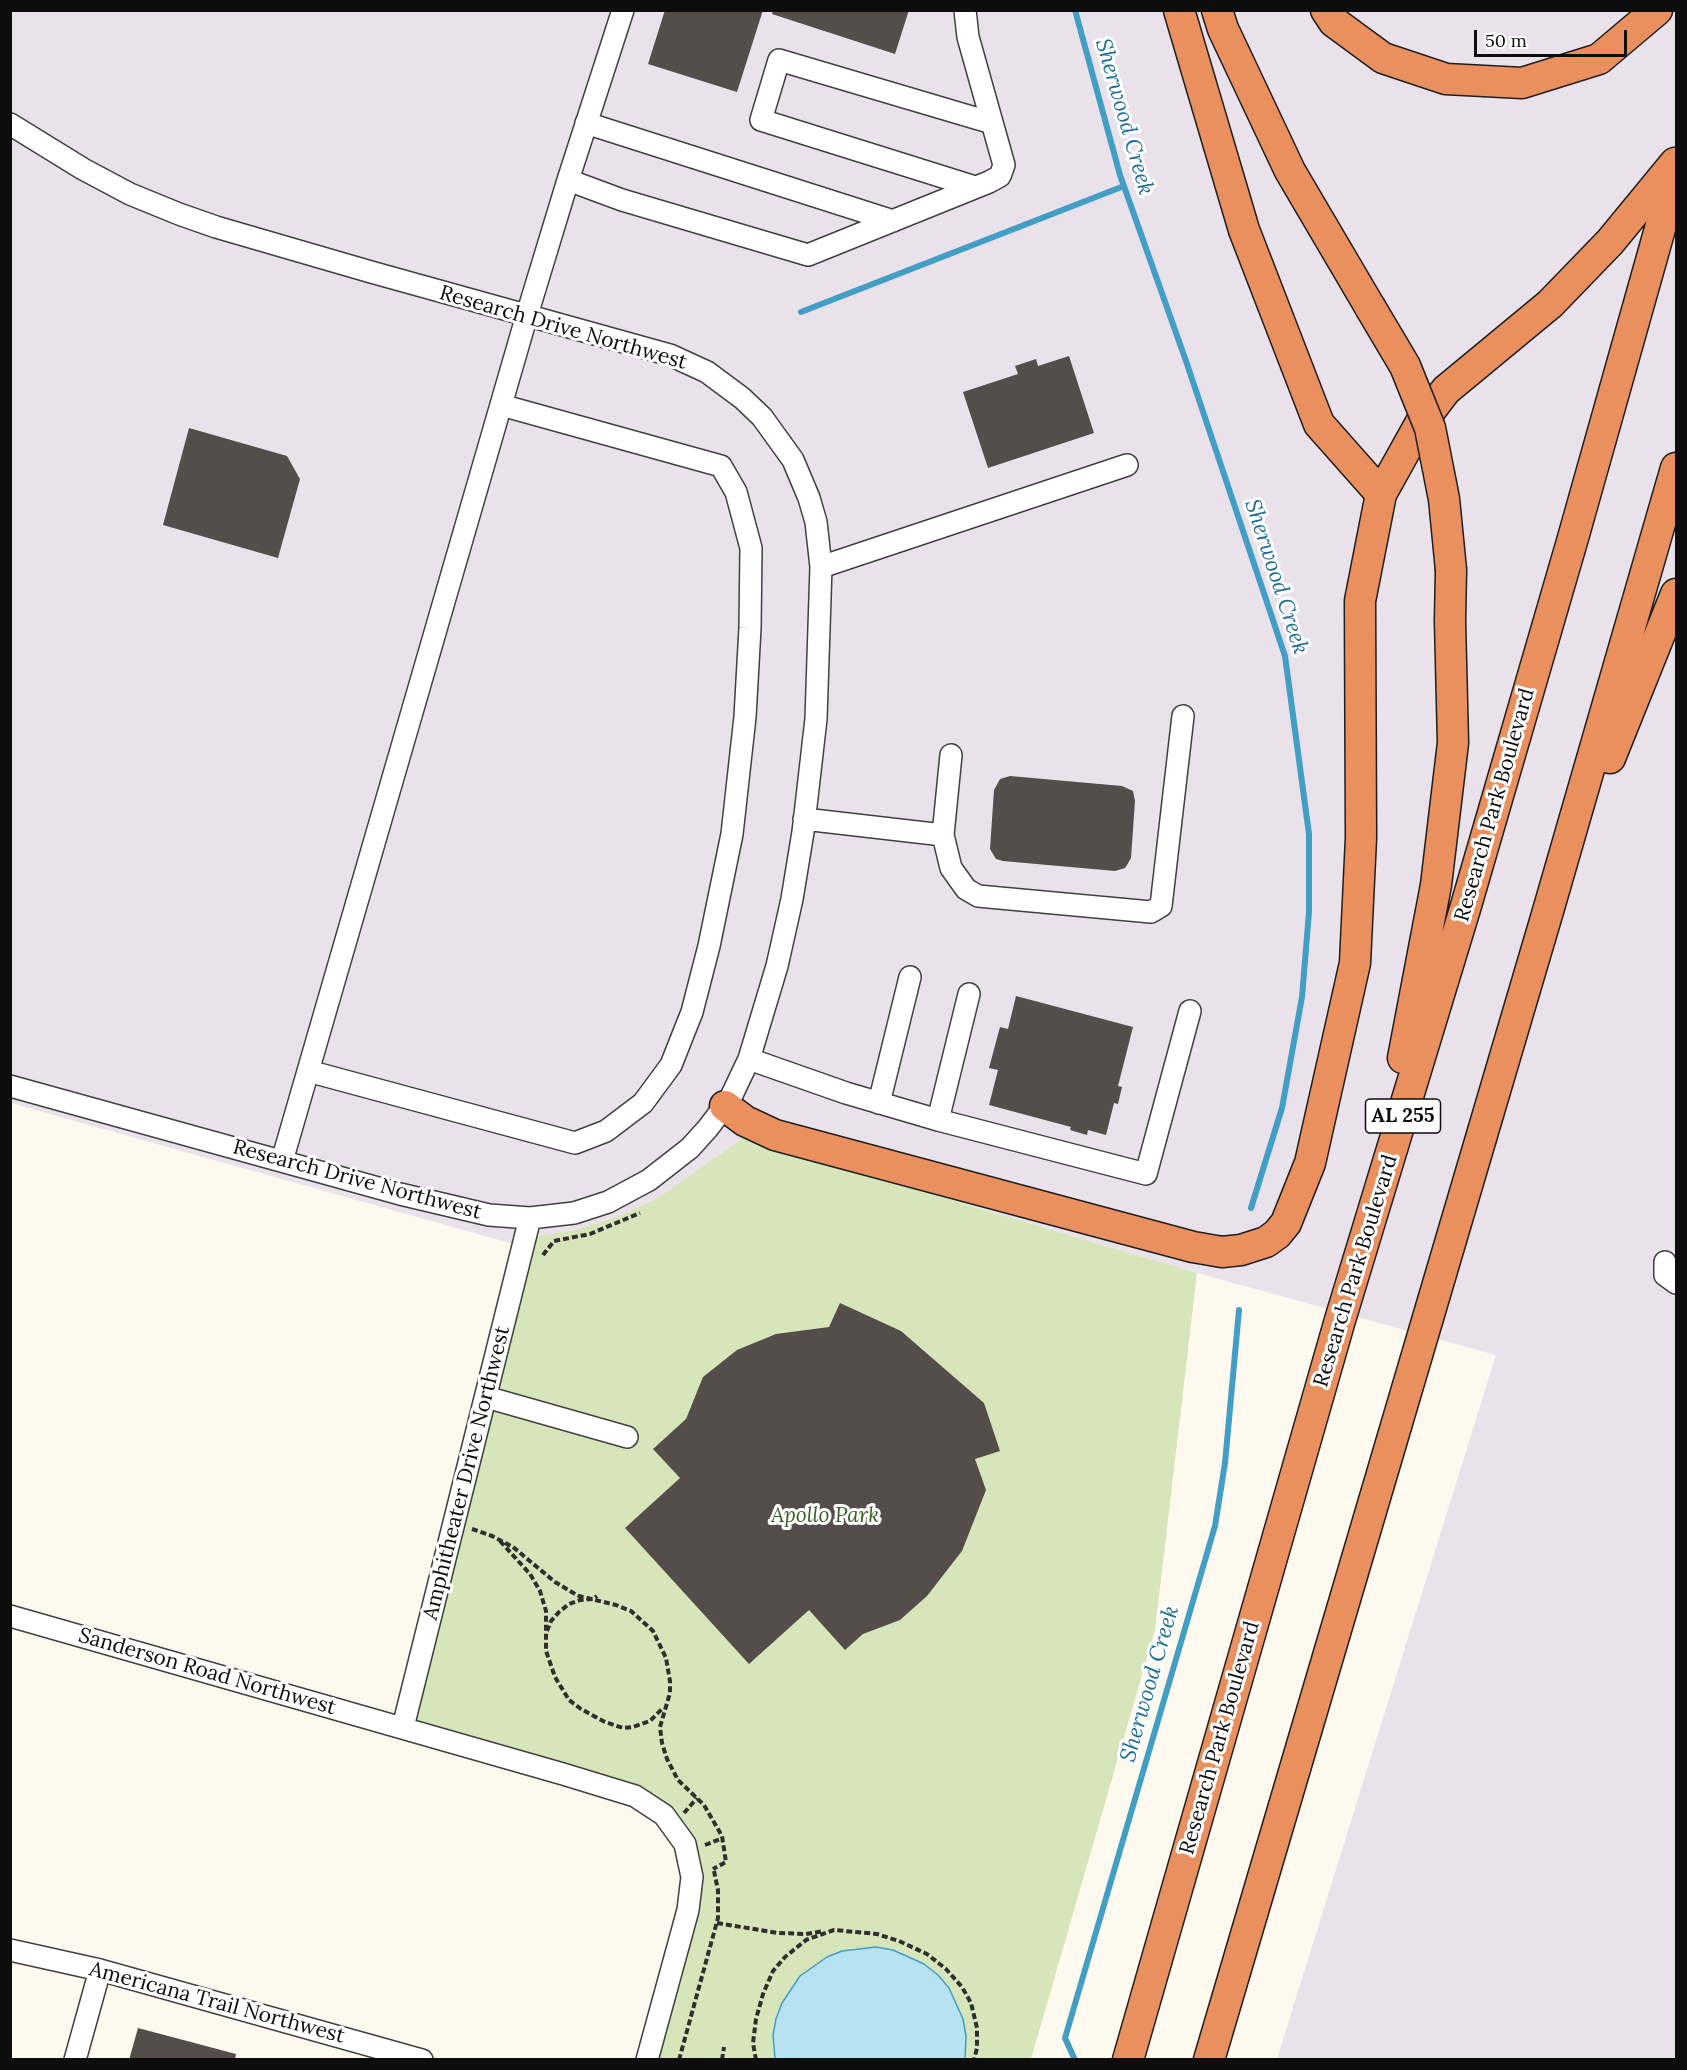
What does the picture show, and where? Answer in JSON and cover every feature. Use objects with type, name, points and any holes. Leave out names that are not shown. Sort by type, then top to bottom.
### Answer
[{"type":"highway","points":[[1179,10],[1244,230],[1319,424],[1381,494]]},
{"type":"highway","points":[[1217,10],[1223,28],[1290,171],[1405,366],[1430,428],[1444,499],[1451,570],[1453,743],[1436,885],[1374,1210]]},
{"type":"highway","points":[[1326,10],[1334,22],[1383,58],[1446,79],[1522,83],[1599,59],[1657,10]]},
{"type":"highway","points":[[725,1106],[745,1121],[775,1135],[1193,1248],[1222,1252],[1241,1250],[1266,1242],[1277,1234],[1286,1223],[1310,1163],[1355,963],[1360,838],[1360,601],[1381,494],[1420,424],[1446,390],[1550,304],[1610,242],[1677,161]]},
{"type":"highway","name":"Research Park Boulevard","points":[[1128,2060],[1232,1693],[1574,538],[1677,172]]},
{"type":"highway","points":[[1209,2060],[1677,468]]},
{"type":"highway","points":[[1548,911],[1677,594]]},
{"type":"street","points":[[282,1161],[527,315],[623,10]]},
{"type":"street","points":[[568,180],[622,200],[808,255],[975,188],[1000,176],[1004,165],[968,37],[965,10]]},
{"type":"street","points":[[975,188],[761,120],[779,60],[992,123]]},
{"type":"street","points":[[586,123],[893,221]]},
{"type":"street","name":"Research Drive Northwest","points":[[10,124],[83,169],[130,194],[179,214],[360,269],[670,355],[707,372],[742,398],[762,417],[793,460],[816,522],[821,567],[816,719],[804,819],[792,899],[777,966],[749,1059],[725,1106],[690,1148],[665,1169],[626,1194],[574,1213],[530,1218],[489,1215],[455,1208],[10,1086]]},
{"type":"street","points":[[308,1071],[575,1143],[606,1131],[643,1103],[671,1065],[692,1012],[709,946],[732,834],[746,717],[751,548],[736,492],[721,466],[501,405]]},
{"type":"street","points":[[821,567],[1127,465]]},
{"type":"street","points":[[951,755],[943,835],[951,868],[966,889],[978,896],[1150,912],[1161,906],[1183,716]]},
{"type":"street","points":[[804,819],[943,835]]},
{"type":"street","points":[[879,1103],[910,977]]},
{"type":"street","points":[[938,1120],[969,994]]},
{"type":"street","points":[[749,1059],[879,1103],[1146,1174],[1190,1011]]},
{"type":"street","name":"Amphitheater Drive Northwest","points":[[403,1727],[530,1218]]},
{"type":"street","points":[[1665,1262],[1665,1275],[1677,1283]]},
{"type":"street","points":[[486,1397],[627,1437]]},
{"type":"street","name":"Sanderson Road Northwest","points":[[10,1616],[403,1727],[635,1796],[663,1815],[685,1844],[692,1877],[688,1910],[647,2060]]},
{"type":"street","name":"Americana Trail Northwest","points":[[10,1950],[100,1970],[422,2060]]},
{"type":"street","points":[[75,2060],[100,1970]]},
{"type":"path","points":[[539,1259],[554,1241],[590,1234],[640,1213]]},
{"type":"path","points":[[468,1528],[492,1536],[513,1547],[555,1582],[579,1596],[631,1611],[653,1631],[661,1644],[669,1669],[669,1693],[660,1727],[662,1743],[678,1780],[704,1805],[723,1838],[726,1862],[713,1867],[718,1890],[717,1923],[679,2060]]},
{"type":"path","points":[[492,1536],[517,1559],[540,1591],[546,1611],[546,1651],[555,1677],[569,1700],[614,1726],[633,1727],[651,1721],[665,1705]]},
{"type":"path","points":[[547,1633],[551,1621],[564,1608],[580,1600],[593,1599],[597,1596]]},
{"type":"path","points":[[684,1813],[697,1798]]},
{"type":"path","points":[[678,1806],[690,1821]]},
{"type":"path","points":[[700,1837],[708,1855]]},
{"type":"path","points":[[704,1845],[723,1838]]},
{"type":"path","points":[[717,1923],[778,1933],[806,1934],[834,1930],[877,1934],[927,1954],[946,1969],[962,1987],[971,2003],[977,2028],[977,2048],[974,2060]]},
{"type":"path","points":[[756,2060],[753,2043],[756,2019],[773,1971],[785,1957],[806,1940],[834,1930]]},
{"type":"path","points":[[722,2060],[724,2047]]},
{"type":"shaded area","points":[[11,11],[1676,11],[1676,2059],[1277,2059],[1496,1355],[1197,1273],[743,1138],[656,1199],[616,1217],[576,1230],[538,1236],[531,1249],[11,1103]]},
{"type":"green space","name":"Apollo Park","points":[[743,1138],[1197,1273],[1155,1630],[1031,2059],[647,2059],[692,1877],[664,1816],[403,1727],[531,1249],[537,1236],[576,1230],[616,1217],[656,1199]]},
{"type":"water","points":[[876,1947],[893,1950],[924,1964],[949,1988],[963,2019],[966,2036],[965,2059],[775,2059],[773,2035],[776,2019],[782,2003],[800,1976],[827,1957],[842,1951]]},
{"type":"building","points":[[665,10],[763,10],[737,92],[648,64]]},
{"type":"building","points":[[773,10],[909,10],[895,54],[772,14]]},
{"type":"building","points":[[1069,356],[1094,433],[988,468],[963,392],[1018,374],[1015,366],[1036,359],[1038,366]]},
{"type":"building","points":[[189,428],[287,456],[300,479],[278,558],[163,525]]},
{"type":"building","points":[[1010,776],[1122,786],[1133,791],[1135,801],[1131,858],[1125,868],[1115,871],[996,859],[990,849],[994,790],[1000,779]]},
{"type":"building","points":[[1016,996],[1133,1027],[1118,1086],[1122,1087],[1118,1104],[1114,1103],[1106,1135],[1088,1130],[1087,1135],[1070,1130],[1071,1127],[989,1105],[998,1070],[989,1068],[1000,1027],[1008,1029]]},
{"type":"building","points":[[840,1303],[901,1331],[984,1403],[1000,1451],[975,1459],[986,1490],[962,1551],[927,1596],[900,1620],[863,1634],[845,1650],[809,1610],[749,1664],[625,1528],[680,1478],[653,1449],[686,1419],[703,1377],[737,1350],[776,1334],[829,1327]]},
{"type":"building","points":[[138,2028],[236,2054],[235,2060],[129,2060]]},
{"type":"waterway","name":"Sherwood Creek","points":[[1075,10],[1120,175],[1186,361],[1285,656],[1309,834],[1309,912],[1302,997],[1282,1108],[1251,1208]]},
{"type":"waterway","points":[[801,312],[1124,186]]},
{"type":"waterway","name":"Sherwood Creek","points":[[1075,2060],[1065,2038],[1215,1526],[1225,1463],[1239,1310]]}]
